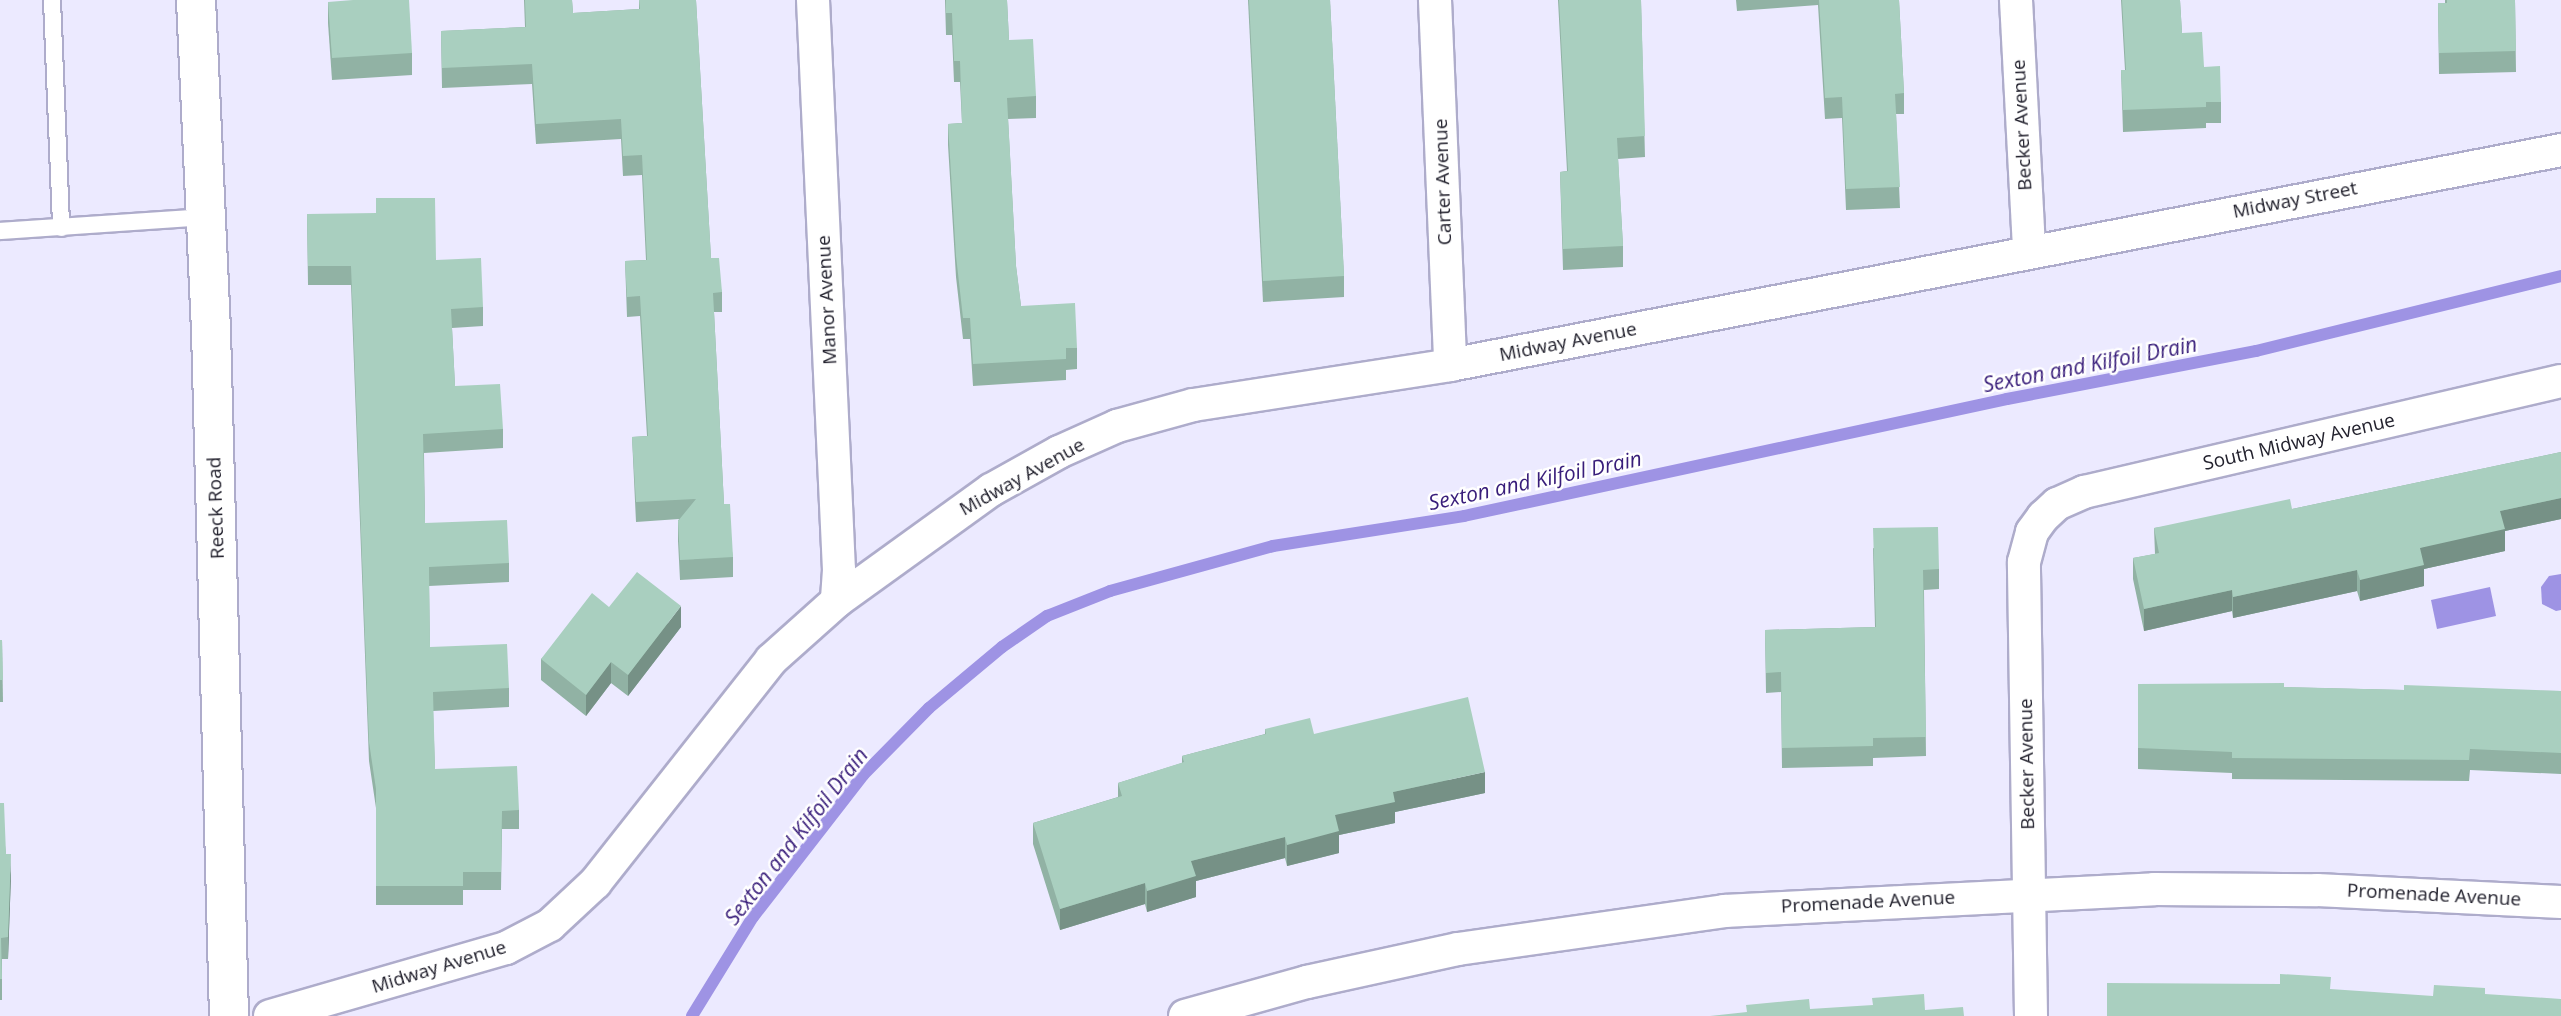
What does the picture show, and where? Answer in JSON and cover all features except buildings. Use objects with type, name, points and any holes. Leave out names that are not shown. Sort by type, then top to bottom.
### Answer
[{"type":"street","name":"Reeck Road","points":[[196,0],[206,217],[229,1016]]},
{"type":"street","name":"Manor Avenue","points":[[813,0],[839,570],[837,601]]},
{"type":"street","name":"Carter Avenue","points":[[1435,0],[1450,365]]},
{"type":"street","name":"Becker Avenue","points":[[2016,0],[2029,251]]},
{"type":"street","name":"Midway Street","points":[[2029,251],[2561,150]]},
{"type":"street","name":"Midway Avenue","points":[[270,1016],[506,948],[550,925],[595,883],[771,660],[837,601],[991,490],[1059,452],[1117,426],[1193,405],[1450,365],[2029,251]]},
{"type":"street","name":"South Midway Avenue","points":[[2043,517],[2057,504],[2084,492],[2561,381]]},
{"type":"street","name":"Becker Avenue","points":[[2031,1016],[2024,562],[2032,533],[2043,517]]},
{"type":"street","name":"Promenade Avenue","points":[[1185,1016],[1307,982],[1458,949],[1609,924],[1827,903],[2154,889],[2317,890],[2561,902]]},
{"type":"lane","points":[[52,0],[61,228]]},
{"type":"lane","points":[[0,231],[206,217]]},
{"type":"shaded area","points":[[2561,574],[2561,610],[2556,611],[2542,604],[2541,587],[2549,576]]},
{"type":"shaded area","points":[[2490,587],[2496,616],[2437,629],[2431,600]]},
{"type":"waterway","name":"Sexton and Kilfoil Drain","points":[[692,1016],[753,917],[863,775],[929,708],[1002,647],[1047,616],[1110,591],[1273,546],[1464,516],[2007,399],[2256,351],[2561,276]]}]
